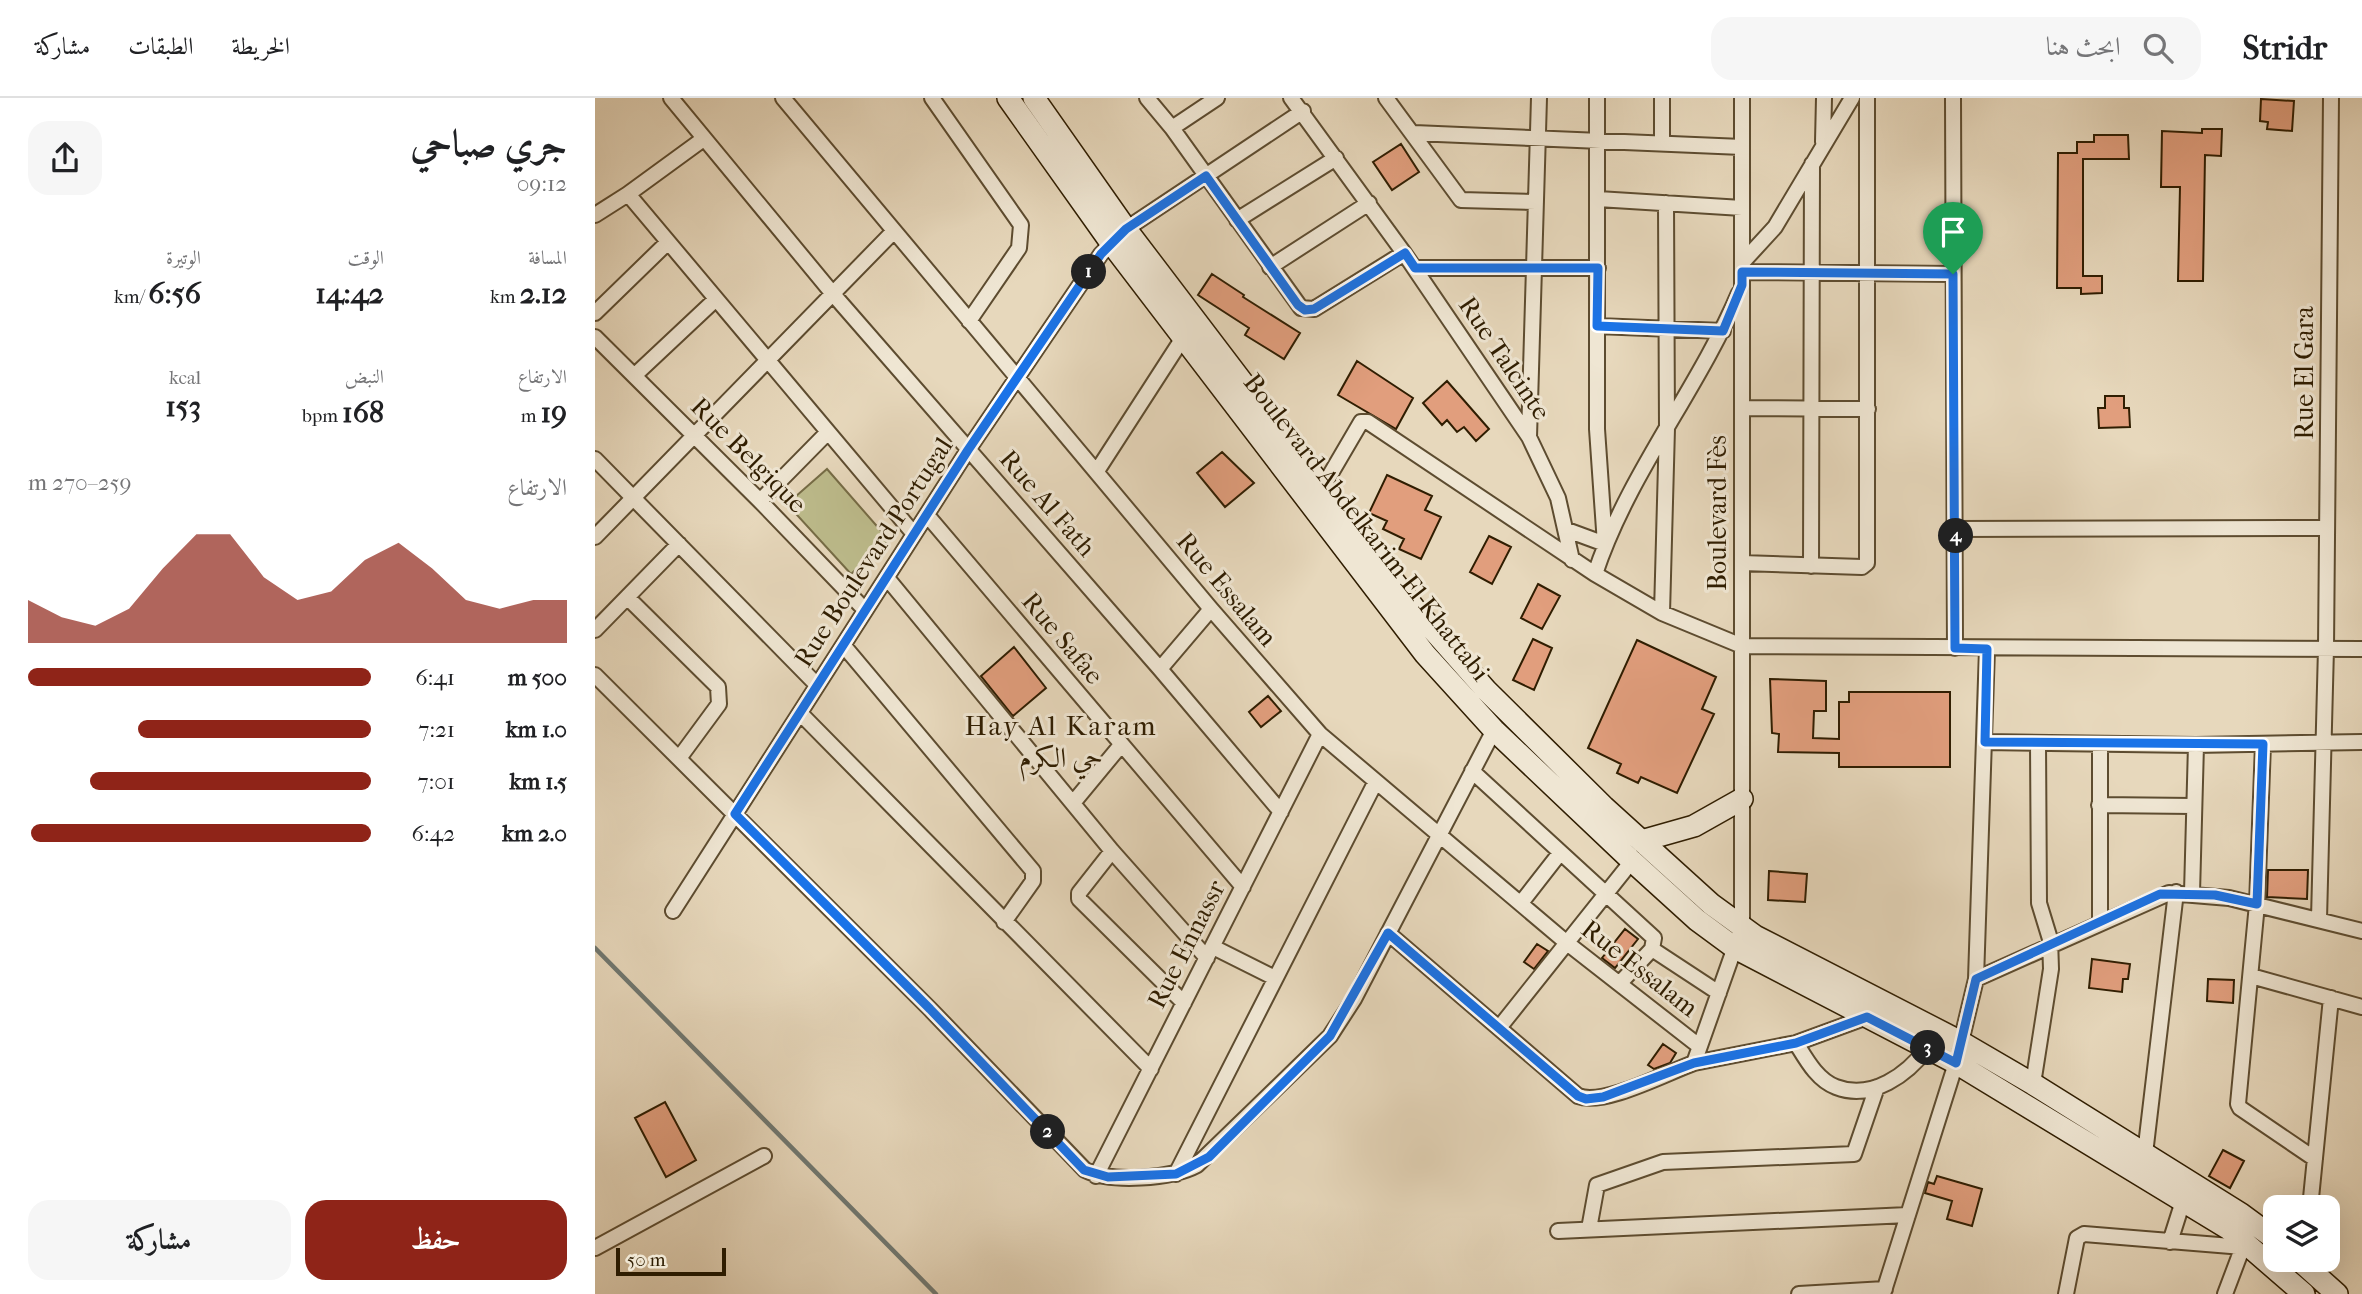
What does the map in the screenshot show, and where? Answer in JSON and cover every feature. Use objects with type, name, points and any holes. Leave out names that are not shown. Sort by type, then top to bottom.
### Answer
[{"type":"street","name":"Rue Al Fath","points":[[671,98],[702,140],[833,294],[1281,812]]},
{"type":"street","name":"Rue Essalam","points":[[783,98],[969,321],[1019,376],[1211,609],[1320,734],[1567,943],[1699,1046]]},
{"type":"street","points":[[932,98],[1021,225],[1019,248],[969,321]]},
{"type":"street","name":"Boulevard Abdelkarim El Khattabi","points":[[1008,98],[1119,236],[1316,496],[1404,628],[1495,730],[1703,925],[1735,948],[1927,1048],[1959,1053],[2033,1084],[2263,1230]]},
{"type":"street","name":"Boulevard Abdelkarim El Khattabi","points":[[1034,98],[1119,236]]},
{"type":"street","points":[[1147,98],[1172,128],[1298,305],[1310,311],[1405,253]]},
{"type":"street","points":[[1172,128],[1217,98]]},
{"type":"street","name":"Rue Talcinte","points":[[1291,98],[1405,253],[1529,437],[1547,471],[1567,530],[1572,560]]},
{"type":"street","points":[[1529,437],[1539,98]]},
{"type":"street","points":[[1597,98],[1597,429],[1605,544]]},
{"type":"street","points":[[1661,98],[1663,143]]},
{"type":"street","name":"Boulevard Fès","points":[[1694,1063],[1742,927],[1742,98]]},
{"type":"street","points":[[1823,144],[1824,98]]},
{"type":"street","points":[[1595,574],[1605,544],[1723,331],[1742,273],[1775,227],[1852,98]]},
{"type":"street","points":[[1742,563],[1862,567],[1867,563],[1867,98]]},
{"type":"street","points":[[1952,98],[1955,648]]},
{"type":"street","name":"Rue El Gara","points":[[2319,919],[2326,648],[2330,98]]},
{"type":"street","points":[[1391,100],[1461,200],[1537,202]]},
{"type":"street","points":[[1119,236],[1303,111]]},
{"type":"street","points":[[1414,133],[1742,147]]},
{"type":"street","points":[[595,215],[702,140]]},
{"type":"street","points":[[1237,220],[1336,158]]},
{"type":"street","points":[[1811,566],[1812,164]]},
{"type":"street","points":[[628,194],[914,534]]},
{"type":"street","points":[[1598,199],[1742,208]]},
{"type":"street","points":[[1270,267],[1369,203]]},
{"type":"street","points":[[1662,613],[1667,428],[1666,203]]},
{"type":"street","points":[[595,537],[769,362],[894,231]]},
{"type":"street","name":"Rue Boulevard Portugal","points":[[673,911],[968,450],[1119,236]]},
{"type":"street","points":[[595,313],[669,242]]},
{"type":"street","points":[[1415,268],[1598,268]]},
{"type":"street","points":[[1742,273],[1953,274]]},
{"type":"street","points":[[635,375],[716,299]]},
{"type":"street","points":[[1597,326],[1723,331]]},
{"type":"street","points":[[1097,471],[1192,332]]},
{"type":"street","name":"Rue Belgique","points":[[595,337],[865,610]]},
{"type":"street","points":[[1742,408],[1868,409]]},
{"type":"street","points":[[1316,496],[1361,422],[1365,421],[1595,574],[1662,613],[1742,646],[2362,649]]},
{"type":"street","points":[[760,501],[828,432]]},
{"type":"street","points":[[595,459],[817,685]]},
{"type":"street","name":"Boulevard Abdelkarim El Khattabi","points":[[1316,496],[1470,674],[1641,841],[1742,927],[1959,1053],[2183,1200],[2244,1244],[2304,1294]]},
{"type":"street","name":"Rue Safae","points":[[927,515],[1243,887]]},
{"type":"street","points":[[1956,529],[2327,528]]},
{"type":"street","points":[[1567,530],[1605,544]]},
{"type":"street","points":[[595,630],[679,544]]},
{"type":"street","points":[[887,578],[1112,851],[1210,952],[1275,978]]},
{"type":"street","points":[[628,598],[718,687],[719,704],[680,757]]},
{"type":"street","points":[[1160,669],[1211,609]]},
{"type":"street","points":[[844,646],[1033,870],[1033,881],[1004,922]]},
{"type":"street","points":[[1799,1294],[1884,1291],[1959,1053],[1976,979],[1987,649]]},
{"type":"street","points":[[595,675],[930,1009],[1084,1170],[1096,1176],[1176,1174],[1209,1157],[1330,1036],[1388,933],[1495,730]]},
{"type":"street","points":[[800,713],[1150,1069]]},
{"type":"street","name":"Rue Ennassr","points":[[1096,1176],[1320,734]]},
{"type":"street","points":[[1985,742],[2100,745],[2362,742]]},
{"type":"street","points":[[2033,1084],[2051,969],[2051,947],[2039,903],[2038,743]]},
{"type":"street","points":[[2263,744],[2257,904],[2238,1107],[2315,1158]]},
{"type":"street","points":[[1073,803],[1121,745]]},
{"type":"street","points":[[2100,745],[2100,922]]},
{"type":"street","points":[[2192,893],[2196,745]]},
{"type":"street","points":[[1472,771],[1654,938],[1652,948],[1621,983]]},
{"type":"street","points":[[1176,1174],[1375,783]]},
{"type":"street","points":[[1641,841],[1694,826],[1742,799]]},
{"type":"street","points":[[2099,805],[2193,806]]},
{"type":"street","points":[[1112,851],[1079,893],[1079,899],[1184,1003]]},
{"type":"street","points":[[1521,903],[1560,853]]},
{"type":"street","points":[[1499,1028],[1633,861]]},
{"type":"street","points":[[1976,979],[2051,947],[2160,894],[2176,892],[2257,904],[2362,931]]},
{"type":"street","points":[[2145,1154],[2176,892]]},
{"type":"street","points":[[1388,933],[1578,1096],[1586,1099],[1603,1097],[1694,1063],[1796,1043],[1867,1017]]},
{"type":"street","points":[[1652,948],[1719,993]]},
{"type":"street","points":[[2251,976],[2362,1007]]},
{"type":"street","points":[[2311,1195],[2332,998]]},
{"type":"street","points":[[1796,1043],[1811,1068],[1836,1087],[1860,1090],[1877,1087],[1913,1067],[1927,1048]]},
{"type":"street","points":[[1588,1229],[1597,1185],[1663,1162],[1854,1154],[1877,1087]]},
{"type":"street","points":[[595,1248],[764,1156]]},
{"type":"street","points":[[2170,1242],[2183,1200]]},
{"type":"street","points":[[1558,1231],[1908,1215]]},
{"type":"street","points":[[2066,1294],[2079,1235],[2244,1244],[2225,1294]]},
{"type":"street","points":[[2313,1272],[2337,1294]]},
{"type":"shaded area","points":[[827,469],[889,540],[851,574],[787,504]]},
{"type":"building","points":[[2261,99],[2294,101],[2292,131],[2267,129],[2268,122],[2260,121]]},
{"type":"building","points":[[2202,129],[2222,129],[2221,156],[2205,155],[2203,281],[2178,281],[2180,187],[2161,187],[2162,131],[2202,133]]},
{"type":"building","points":[[2094,135],[2128,135],[2129,159],[2083,159],[2083,276],[2102,276],[2102,293],[2081,294],[2081,288],[2057,288],[2058,153],[2077,153],[2077,142],[2094,142]]},
{"type":"building","points":[[1401,144],[1419,172],[1392,190],[1373,162]]},
{"type":"building","points":[[1212,274],[1300,333],[1284,359],[1245,335],[1249,328],[1198,295]]},
{"type":"building","points":[[1357,361],[1413,398],[1396,429],[1338,395]]},
{"type":"building","points":[[1447,381],[1489,429],[1476,441],[1464,427],[1457,432],[1447,420],[1442,425],[1423,403]]},
{"type":"building","points":[[2105,396],[2124,396],[2124,408],[2129,408],[2130,427],[2099,428],[2098,408],[2105,408]]},
{"type":"building","points":[[1222,452],[1254,483],[1225,507],[1197,473]]},
{"type":"building","points":[[1387,475],[1432,496],[1425,510],[1441,517],[1421,559],[1399,549],[1404,539],[1383,529],[1387,521],[1369,513]]},
{"type":"building","points":[[1489,536],[1511,547],[1492,584],[1470,572]]},
{"type":"building","points":[[1538,584],[1560,596],[1542,629],[1521,618]]},
{"type":"building","points":[[1533,639],[1552,648],[1534,690],[1513,680]]},
{"type":"building","points":[[1637,640],[1716,677],[1702,709],[1714,714],[1677,793],[1641,777],[1638,783],[1617,773],[1621,764],[1588,748]]},
{"type":"building","points":[[1014,647],[1046,688],[1013,716],[981,676]]},
{"type":"building","points":[[1770,679],[1826,681],[1826,711],[1814,711],[1813,738],[1839,739],[1839,702],[1849,702],[1849,692],[1950,692],[1950,767],[1839,767],[1839,753],[1778,752],[1779,734],[1772,733]]},
{"type":"building","points":[[1268,696],[1281,711],[1261,727],[1249,712]]},
{"type":"building","points":[[2268,870],[2308,870],[2307,899],[2267,897]]},
{"type":"building","points":[[1769,871],[1807,874],[1805,902],[1768,900]]},
{"type":"building","points":[[1625,929],[1638,939],[1615,968],[1602,958]]},
{"type":"building","points":[[1537,944],[1548,951],[1534,969],[1524,962]]},
{"type":"building","points":[[2092,959],[2130,964],[2128,979],[2123,979],[2122,992],[2089,988]]},
{"type":"building","points":[[2208,979],[2234,980],[2233,1003],[2207,1001]]},
{"type":"building","points":[[1663,1044],[1676,1053],[1670,1063],[1654,1069],[1648,1065]]},
{"type":"building","points":[[665,1102],[696,1160],[666,1177],[635,1118]]},
{"type":"building","points":[[2223,1150],[2244,1161],[2230,1188],[2209,1176]]},
{"type":"building","points":[[1937,1176],[1982,1189],[1972,1226],[1947,1219],[1952,1201],[1925,1193],[1928,1182],[1934,1184]]},
{"type":"waterway","points":[[595,948],[936,1294]]},
{"type":"district","name":"Hay Al Karam حي الكرم","points":[[1061,741]]},
{"type":"route","points":[[1206,176],[1298,305],[1310,311],[1405,253],[1415,268],[1598,268],[1597,326],[1723,331],[1742,285],[1742,272],[1953,274],[1955,648],[1987,649],[1985,742],[2100,745],[2263,744],[2257,904],[2215,895],[2176,892],[2160,894],[2051,947],[1976,979],[1956,1063],[1867,1017],[1796,1043],[1694,1063],[1597,1099],[1586,1099],[1578,1096],[1388,933],[1354,999],[1330,1036],[1209,1157],[1187,1171],[1176,1174],[1096,1176],[1084,1170],[930,1009],[735,814],[968,450],[1101,254],[1126,229],[1206,176]]}]
